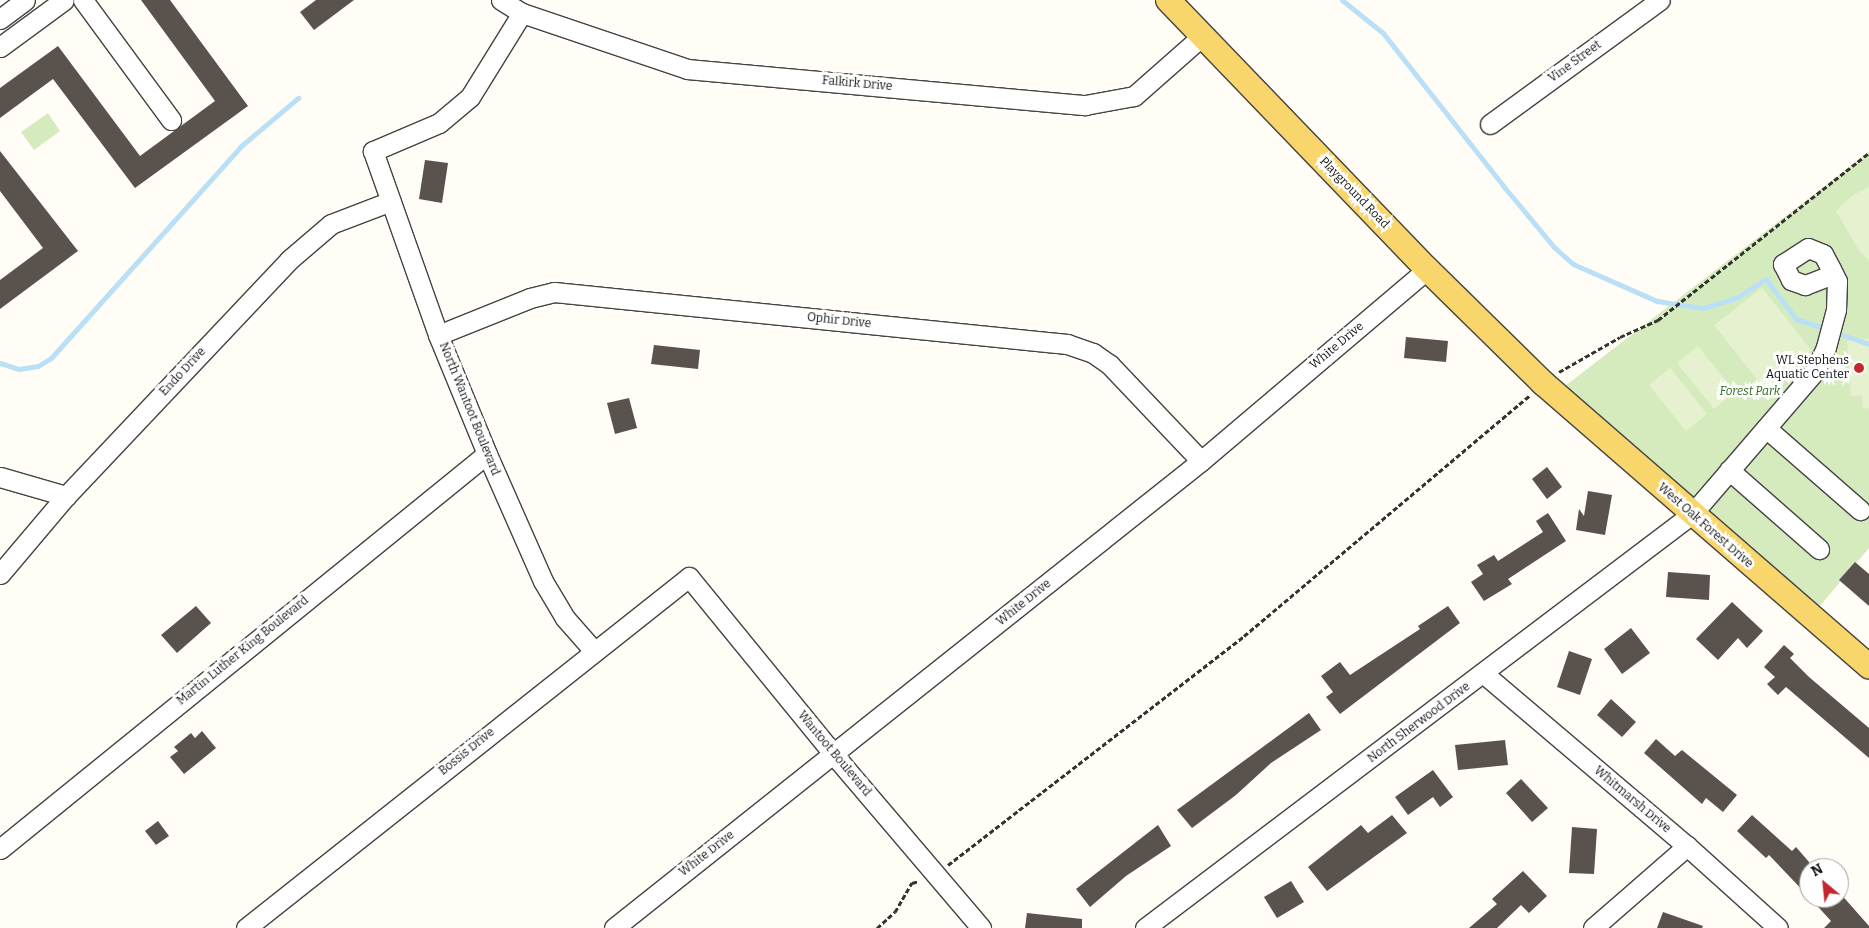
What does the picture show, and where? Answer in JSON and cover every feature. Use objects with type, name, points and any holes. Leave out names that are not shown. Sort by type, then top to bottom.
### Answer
[{"type":"main road","name":"Playground Road","points":[[1168,0],[1427,269],[1543,383]]},
{"type":"main road","name":"West Oak Forest Drive","points":[[1543,383],[1869,666]]},
{"type":"street","points":[[0,19],[25,0]]},
{"type":"street","points":[[0,47],[64,0]]},
{"type":"street","points":[[83,0],[171,120]]},
{"type":"street","name":"Falkirk Drive","points":[[502,0],[522,13],[687,69],[1085,105],[1134,96],[1202,36]]},
{"type":"street","name":"Vine Street","points":[[1490,124],[1660,0]]},
{"type":"street","name":"North Wantoot Boulevard","points":[[522,13],[470,97],[439,123],[373,151],[438,334],[487,454],[543,581],[565,618],[594,650]]},
{"type":"street","name":"Endo Drive","points":[[0,574],[66,496],[316,234],[331,224],[391,201]]},
{"type":"street","name":"White Drive","points":[[614,928],[834,755],[1201,461],[1427,269]]},
{"type":"street","name":"North Sherwood Drive","points":[[1145,928],[1484,674],[1692,514],[1815,371],[1826,347],[1836,310],[1836,281],[1833,274]]},
{"type":"street","name":"Ophir Drive","points":[[438,334],[530,298],[554,292],[1067,344],[1093,353],[1110,365],[1201,461]]},
{"type":"street","points":[[1766,428],[1860,510]]},
{"type":"street","name":"Martin Luther King Boulevard","points":[[0,849],[487,454]]},
{"type":"street","points":[[1729,470],[1819,549]]},
{"type":"street","points":[[0,477],[66,496]]},
{"type":"street","name":"Wantoot Boulevard","points":[[689,577],[834,755],[981,928]]},
{"type":"street","name":"Bossis Drive","points":[[246,928],[594,650],[689,577]]},
{"type":"street","name":"Whitmarsh Drive","points":[[1484,674],[1688,846],[1778,928]]},
{"type":"street","points":[[1594,928],[1688,846]]},
{"type":"path","points":[[877,928],[895,912],[912,884],[936,874],[1244,636],[1543,383],[1668,313],[1869,153]]},
{"type":"green space","points":[[48,113],[60,131],[34,150],[21,132]]},
{"type":"green space","name":"Forest Park","points":[[1869,152],[1869,548],[1818,608],[1565,386]]},
{"type":"green space","points":[[1869,187],[1869,260],[1860,252],[1836,211],[1853,195]]},
{"type":"green space","points":[[1762,288],[1811,350],[1764,388],[1714,325]]},
{"type":"green space","name":"WL Stephens Aquatic Center","points":[[1869,339],[1869,408],[1863,409],[1862,395],[1851,396],[1847,341]]},
{"type":"green space","points":[[1698,346],[1735,392],[1714,409],[1677,363]]},
{"type":"green space","points":[[1670,368],[1707,414],[1686,431],[1649,385]]},
{"type":"building","points":[[141,0],[170,0],[248,106],[135,188],[53,79],[0,118],[0,88],[58,46],[140,156],[215,101]]},
{"type":"building","points":[[316,0],[354,0],[314,30],[300,12]]},
{"type":"building","points":[[0,151],[78,251],[0,309],[0,280],[43,248],[0,191]]},
{"type":"building","points":[[425,160],[448,163],[442,203],[419,199]]},
{"type":"building","points":[[1406,337],[1448,341],[1446,362],[1404,358]]},
{"type":"building","points":[[654,345],[700,350],[698,369],[651,364]]},
{"type":"building","points":[[629,398],[637,428],[615,434],[607,403]]},
{"type":"building","points":[[1547,467],[1562,487],[1547,499],[1532,479]]},
{"type":"building","points":[[1588,491],[1612,495],[1605,535],[1576,530],[1579,509],[1584,516]]},
{"type":"building","points":[[1548,513],[1566,541],[1508,579],[1512,584],[1484,601],[1471,582],[1483,574],[1477,565],[1494,555],[1498,561],[1543,532],[1536,521]]},
{"type":"building","points":[[1855,562],[1869,574],[1869,606],[1839,580]]},
{"type":"building","points":[[1668,572],[1710,575],[1709,600],[1666,597]]},
{"type":"building","points":[[1732,602],[1763,631],[1747,648],[1738,638],[1718,660],[1696,639]]},
{"type":"building","points":[[196,606],[211,623],[177,653],[161,635]]},
{"type":"building","points":[[1448,606],[1460,623],[1340,714],[1326,697],[1333,692],[1321,676],[1340,662],[1350,675],[1420,629],[1418,626]]},
{"type":"building","points":[[1631,628],[1650,653],[1622,674],[1604,649]]},
{"type":"building","points":[[1784,645],[1794,654],[1790,658],[1809,677],[1869,728],[1869,758],[1786,687],[1778,695],[1767,684],[1775,677],[1764,667]]},
{"type":"building","points":[[1569,651],[1592,659],[1580,695],[1557,687]]},
{"type":"building","points":[[1611,699],[1636,722],[1622,737],[1597,715]]},
{"type":"building","points":[[1309,713],[1321,730],[1271,763],[1236,795],[1192,828],[1177,810]]},
{"type":"building","points":[[202,731],[216,748],[184,774],[170,757],[178,751],[174,747],[191,733],[195,738]]},
{"type":"building","points":[[1656,739],[1675,756],[1682,750],[1737,795],[1723,812],[1706,798],[1702,804],[1644,753]]},
{"type":"building","points":[[1505,740],[1508,765],[1458,770],[1455,745]]},
{"type":"building","points":[[1433,770],[1453,797],[1440,807],[1433,797],[1408,815],[1395,797]]},
{"type":"building","points":[[1521,779],[1548,808],[1532,822],[1506,793]]},
{"type":"building","points":[[1392,815],[1407,833],[1327,891],[1308,867],[1361,825],[1368,833]]},
{"type":"building","points":[[1752,815],[1792,851],[1796,847],[1806,858],[1799,858],[1799,886],[1769,855],[1766,858],[1737,831]]},
{"type":"building","points":[[158,821],[169,836],[156,845],[145,831]]},
{"type":"building","points":[[1158,825],[1171,846],[1126,876],[1090,907],[1076,889]]},
{"type":"building","points":[[1572,827],[1597,829],[1594,874],[1569,873]]},
{"type":"building","points":[[1523,871],[1547,896],[1529,913],[1521,905],[1497,928],[1469,928],[1497,904],[1492,899]]},
{"type":"building","points":[[1291,881],[1304,902],[1277,918],[1264,897]]},
{"type":"building","points":[[1849,903],[1869,928],[1824,928],[1831,921],[1819,908],[1849,908]]},
{"type":"building","points":[[1663,912],[1703,926],[1702,928],[1657,928]]},
{"type":"building","points":[[1027,913],[1082,919],[1082,928],[1025,928]]},
{"type":"waterway","points":[[1342,0],[1383,33],[1505,188],[1554,247],[1573,264],[1657,301],[1703,308],[1738,297],[1766,279],[1796,319],[1818,326]]},
{"type":"waterway","points":[[0,363],[19,369],[38,366],[51,358],[241,146],[298,98]]},
{"type":"waterway","points":[[1843,335],[1869,344]]},
{"type":"place","name":"WL Stephens Aquatic Center","points":[[1859,368]]}]
